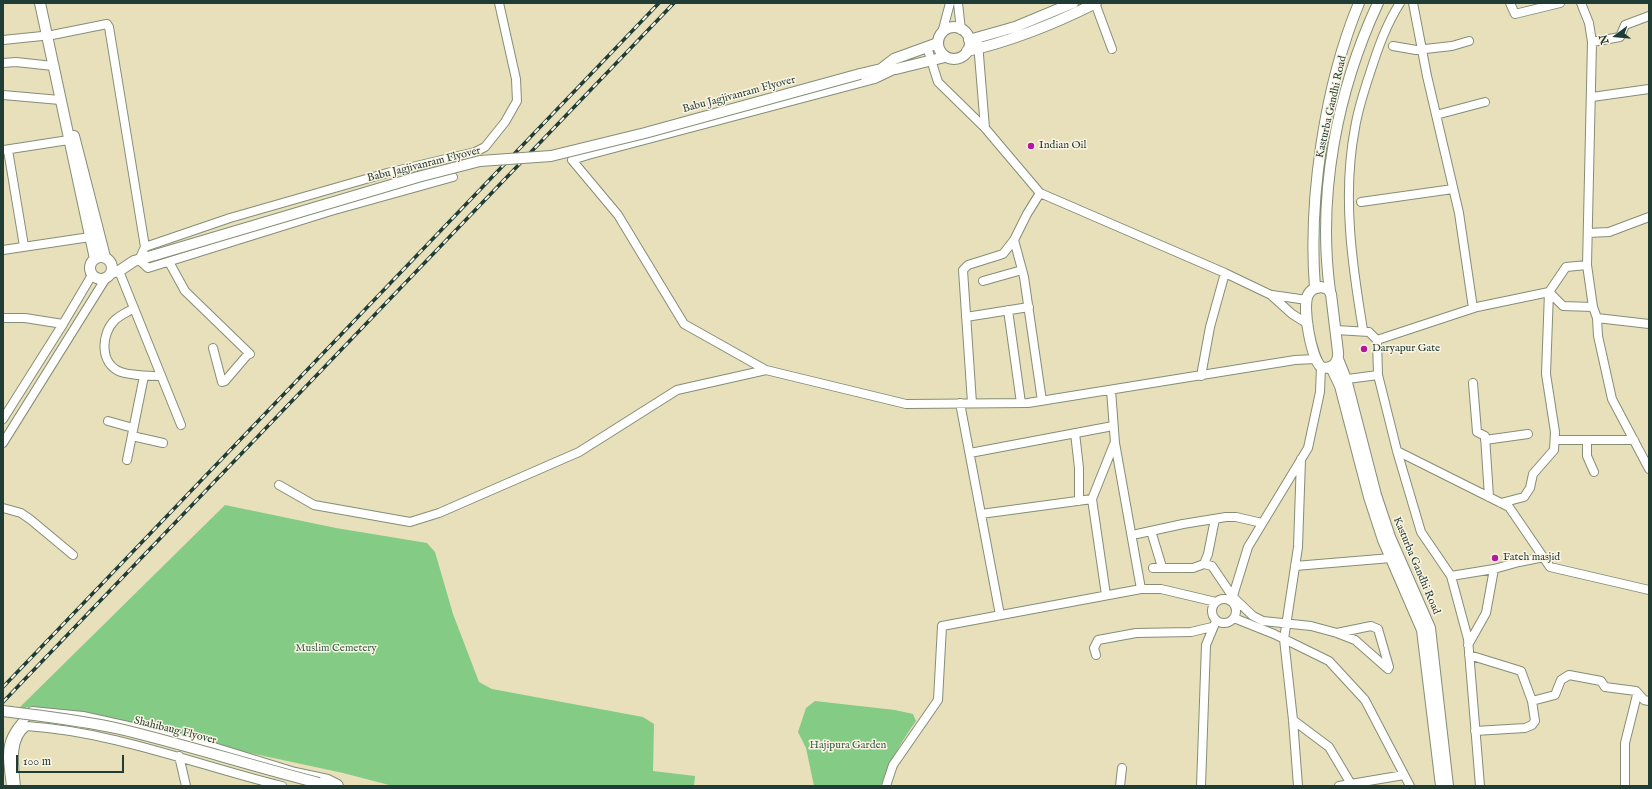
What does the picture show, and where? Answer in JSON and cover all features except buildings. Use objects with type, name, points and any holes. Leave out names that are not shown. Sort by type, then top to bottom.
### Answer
[{"type":"main road","points":[[40,3],[49,35],[72,140],[90,237],[112,274]]},
{"type":"main road","points":[[46,3],[53,66],[60,100],[103,259]]},
{"type":"main road","points":[[881,69],[896,69],[945,56],[955,59],[960,58],[967,51],[973,39],[1022,24],[1073,3]]},
{"type":"main road","points":[[967,51],[979,49],[1043,28],[1096,3]]},
{"type":"main road","name":"Kasturba Gandhi Road","points":[[1315,288],[1313,252],[1317,184],[1323,129],[1351,23],[1359,3]]},
{"type":"main road","name":"Kasturba Gandhi Road","points":[[1378,3],[1361,41],[1349,79],[1335,144],[1327,204],[1325,243],[1336,330],[1338,359],[1368,497],[1391,558],[1422,630],[1440,786]]},
{"type":"main road","points":[[881,69],[894,59],[927,47],[951,28],[961,30],[973,39]]},
{"type":"main road","points":[[940,38],[939,48],[945,56]]},
{"type":"main road","name":"Babu Jagjivanram Flyover","points":[[136,261],[418,177],[480,161],[551,156],[645,133],[881,69]]},
{"type":"main road","points":[[103,259],[136,261],[112,274],[98,279],[92,275],[90,265],[103,259]]},
{"type":"main road","points":[[1307,300],[1309,294],[1315,288],[1323,287],[1330,291]]},
{"type":"main road","name":"Kasturba Gandhi Road","points":[[1307,300],[1308,324],[1322,364],[1342,380],[1390,537],[1430,628],[1448,786]]},
{"type":"main road","points":[[1322,364],[1338,359]]},
{"type":"main road","name":"Shahibaug Flyover","points":[[3,711],[42,715],[119,729],[213,753],[315,784]]},
{"type":"main road","name":"Shahibaug Flyover","points":[[3,716],[41,720],[118,734],[315,784],[338,786]]},
{"type":"street","points":[[453,177],[331,211],[148,268],[136,261],[145,247],[230,218],[387,173],[475,152],[485,147],[505,122],[518,101],[516,79],[499,3]]},
{"type":"street","points":[[958,3],[961,30]]},
{"type":"street","points":[[1096,3],[1112,49]]},
{"type":"street","points":[[1363,330],[1352,260],[1349,201],[1352,151],[1355,128],[1377,52],[1400,3]]},
{"type":"street","points":[[1413,3],[1436,115],[1459,213],[1474,308]]},
{"type":"street","points":[[1510,3],[1515,14],[1560,3]]},
{"type":"street","points":[[1581,3],[1589,23],[1592,42],[1592,97],[1587,265],[1593,307],[1597,318],[1598,336],[1612,400],[1634,440],[1647,459],[1649,469]]},
{"type":"street","points":[[940,38],[949,4]]},
{"type":"street","points":[[1592,42],[1620,37],[1625,25],[1649,16]]},
{"type":"street","points":[[3,40],[49,35],[103,23],[107,24],[109,27],[145,247]]},
{"type":"street","points":[[973,39],[979,49],[985,128]]},
{"type":"street","points":[[1393,46],[1422,50],[1452,46],[1469,40]]},
{"type":"street","points":[[927,47],[938,82],[985,128],[1040,193],[1225,273],[1271,295],[1292,314],[1308,324]]},
{"type":"street","points":[[3,62],[53,66]]},
{"type":"street","points":[[896,69],[876,79],[572,160],[618,215],[684,324],[766,370],[906,404],[1021,403],[1042,401],[1295,360],[1322,364],[1320,392],[1308,448],[1248,547],[1232,599]]},
{"type":"street","points":[[1592,97],[1649,89]]},
{"type":"street","points":[[3,95],[60,100]]},
{"type":"street","points":[[1436,115],[1485,102]]},
{"type":"street","points":[[24,246],[6,150],[72,140]]},
{"type":"street","points":[[1361,202],[1453,189]]},
{"type":"street","points":[[972,403],[963,270],[968,265],[1003,254],[1014,240],[1027,214],[1040,193]]},
{"type":"street","points":[[1588,233],[1609,232],[1649,217]]},
{"type":"street","points":[[3,250],[90,237]]},
{"type":"street","points":[[1014,240],[1022,270],[1042,401]]},
{"type":"street","points":[[168,262],[186,291],[249,353],[225,381],[222,382],[213,348]]},
{"type":"street","points":[[1501,503],[1524,497],[1530,488],[1533,474],[1554,450],[1555,440],[1546,374],[1549,292],[1566,267],[1587,265]]},
{"type":"street","points":[[983,281],[1022,270]]},
{"type":"street","points":[[1201,376],[1210,328],[1225,273]]},
{"type":"street","points":[[3,444],[112,274],[134,308],[181,425]]},
{"type":"street","points":[[3,419],[92,275]]},
{"type":"street","points":[[1377,340],[1474,308],[1549,292]]},
{"type":"street","points":[[1549,292],[1563,306],[1593,307]]},
{"type":"street","points":[[1271,295],[1307,300]]},
{"type":"street","points":[[966,317],[1028,307]]},
{"type":"street","points":[[134,308],[116,319],[108,329],[104,343],[107,360],[120,372],[144,376],[161,376]]},
{"type":"street","points":[[1008,310],[1021,403]]},
{"type":"street","points":[[3,318],[25,318],[63,324]]},
{"type":"street","points":[[1597,318],[1649,324]]},
{"type":"street","points":[[1336,330],[1363,330],[1374,335],[1377,340],[1378,375],[1397,451],[1421,532],[1451,576],[1468,645],[1480,786]]},
{"type":"street","points":[[279,485],[314,505],[410,522],[439,513],[579,452],[677,390],[766,370]]},
{"type":"street","points":[[1342,380],[1378,375]]},
{"type":"street","points":[[127,460],[144,376]]},
{"type":"street","points":[[1473,383],[1477,432],[1485,436],[1489,497]]},
{"type":"street","points":[[22,389],[32,397]]},
{"type":"street","points":[[1111,390],[1115,443],[1141,589]]},
{"type":"street","points":[[960,403],[1000,615]]},
{"type":"street","points":[[108,421],[163,443]]},
{"type":"street","points":[[970,453],[1113,426]]},
{"type":"street","points":[[1075,433],[1079,468],[1079,501]]},
{"type":"street","points":[[1485,440],[1528,434]]},
{"type":"street","points":[[1555,440],[1634,440]]},
{"type":"street","points":[[1587,440],[1587,456],[1594,472]]},
{"type":"street","points":[[1106,595],[1092,499],[1115,443]]},
{"type":"street","points":[[1397,451],[1509,507],[1550,567],[1649,590]]},
{"type":"street","points":[[1298,786],[1293,720],[1284,639],[1298,548],[1301,459]]},
{"type":"street","points":[[981,514],[1092,499]]},
{"type":"street","points":[[3,508],[21,513],[73,554]]},
{"type":"street","points":[[1137,534],[1215,519],[1236,517],[1262,523]]},
{"type":"street","points":[[1204,564],[1208,554],[1215,519]]},
{"type":"street","points":[[1151,531],[1162,567]]},
{"type":"street","points":[[1451,576],[1494,569],[1544,557]]},
{"type":"street","points":[[1295,566],[1391,558]]},
{"type":"street","points":[[1096,656],[1094,648],[1098,640],[1136,632],[1191,632],[1214,624],[1223,624],[1234,618],[1236,611],[1232,599],[1212,566],[1204,564],[1193,568],[1153,568]]},
{"type":"street","points":[[1468,645],[1486,613],[1494,569]]},
{"type":"street","points":[[886,786],[893,765],[938,700],[942,626],[1141,589],[1161,589],[1216,602],[1223,599],[1232,599],[1253,616],[1263,621],[1286,623],[1338,633],[1355,640],[1388,669],[1389,667],[1378,629],[1371,626],[1338,633]]},
{"type":"street","points":[[1201,786],[1206,645],[1214,624],[1212,613],[1216,602]]},
{"type":"street","points":[[1234,618],[1284,639],[1329,661],[1365,700],[1410,786]]},
{"type":"street","points":[[1469,655],[1521,671],[1532,701],[1535,721],[1532,725],[1525,728],[1475,732]]},
{"type":"street","points":[[1532,701],[1555,695],[1561,680],[1569,675],[1601,681],[1605,687],[1636,691],[1637,695],[1644,700],[1649,701]]},
{"type":"street","points":[[1625,786],[1625,743],[1637,695]]},
{"type":"street","points":[[10,786],[9,741],[15,728],[32,711],[83,716],[191,740],[295,772],[328,779],[343,786]]},
{"type":"street","points":[[1293,720],[1328,747],[1351,784]]},
{"type":"street","points":[[16,786],[15,743],[20,731],[27,726],[103,737],[179,756],[282,786]]},
{"type":"street","points":[[179,756],[186,786]]},
{"type":"street","points":[[1120,786],[1122,768]]},
{"type":"street","points":[[1339,786],[1404,775]]},
{"type":"green space","name":"Muslim Cemetery","points":[[225,505],[336,528],[427,543],[435,552],[453,614],[479,682],[492,689],[643,717],[654,724],[653,771],[695,776],[694,786],[393,786],[343,773],[32,706],[17,710]]},
{"type":"green space","name":"Hajipura Garden","points":[[815,701],[895,710],[913,714],[916,721],[896,752],[881,786],[814,786],[806,748],[798,732],[806,708]]},
{"type":"railway","points":[[3,687],[659,3]]},
{"type":"railway","points":[[3,702],[674,3]]},
{"type":"place","name":"Indian Oil","points":[[1031,146]]},
{"type":"place","name":"Daryapur Gate","points":[[1364,349]]},
{"type":"place","name":"Fateh masjid","points":[[1495,558]]}]
